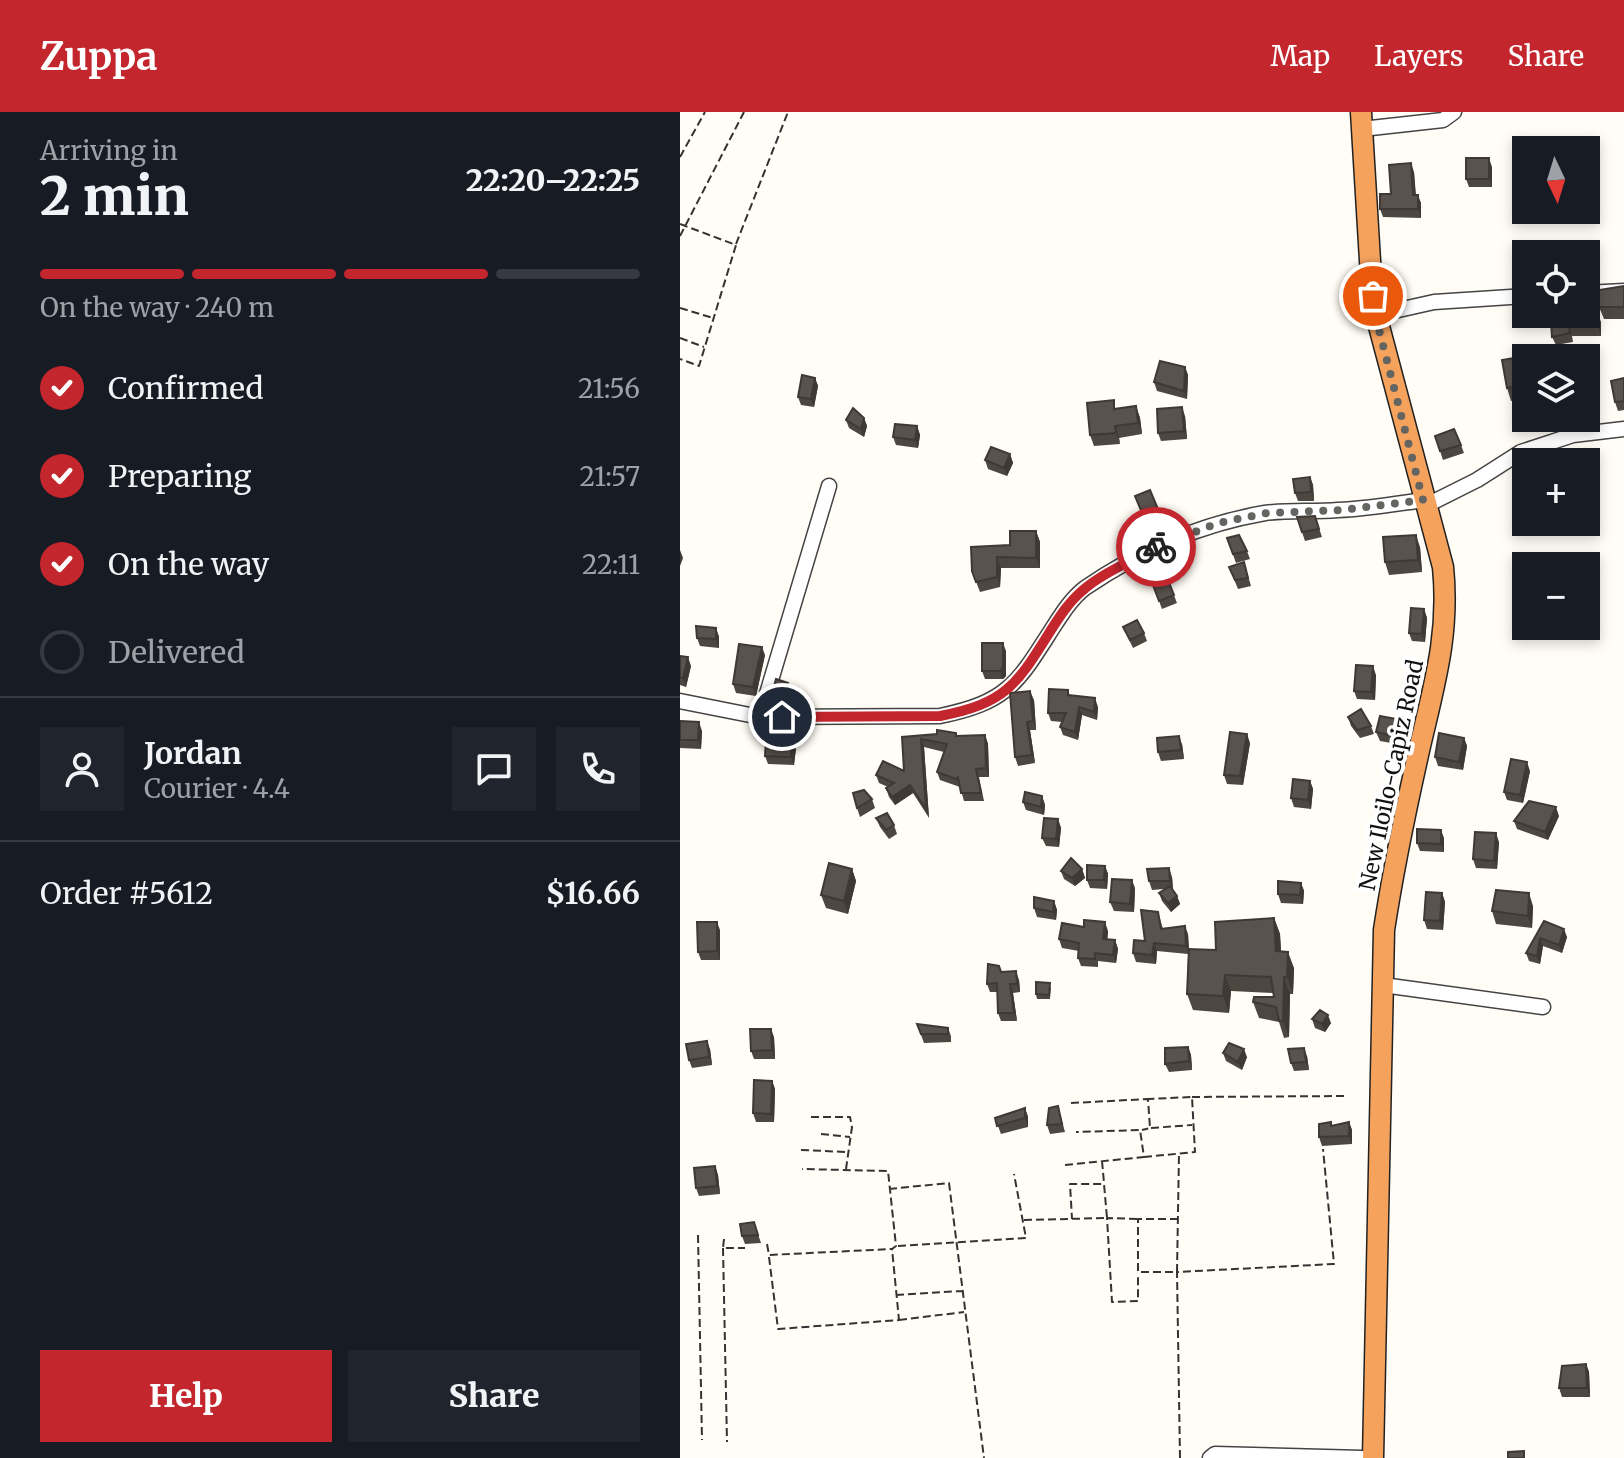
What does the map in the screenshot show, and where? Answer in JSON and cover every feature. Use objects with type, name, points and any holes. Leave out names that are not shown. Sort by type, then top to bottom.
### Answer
[{"type":"highway","name":"New Iloilo-Capiz Road","points":[[1362,120],[1376,315],[1443,567],[1446,603],[1438,670],[1396,857],[1384,930],[1373,1458]]},
{"type":"street","points":[[1362,120],[1443,120],[1454,112]]},
{"type":"street","points":[[1600,292],[1624,291]]},
{"type":"street","points":[[1376,315],[1434,302],[1512,297]]},
{"type":"street","points":[[680,701],[760,717],[940,716],[960,712],[999,697],[1021,678],[1065,608],[1083,589],[1165,542],[1218,523],[1267,513],[1424,503],[1477,480],[1521,452],[1573,435],[1624,429]]},
{"type":"street","points":[[760,717],[829,486]]},
{"type":"street","points":[[1383,985],[1543,1007]]},
{"type":"street","points":[[1210,1458],[1215,1454],[1362,1458]]},
{"type":"path","points":[[680,157],[705,112]]},
{"type":"path","points":[[680,236],[744,112]]},
{"type":"path","points":[[680,359],[699,366],[736,245],[788,112]]},
{"type":"path","points":[[680,224],[736,245]]},
{"type":"path","points":[[680,308],[715,318]]},
{"type":"path","points":[[680,338],[705,348]]},
{"type":"path","points":[[1071,1103],[1192,1097],[1344,1096]]},
{"type":"path","points":[[1065,1165],[1195,1152],[1192,1097]]},
{"type":"path","points":[[1148,1099],[1150,1128]]},
{"type":"path","points":[[811,1117],[850,1117],[846,1170]]},
{"type":"path","points":[[1076,1132],[1194,1125]]},
{"type":"path","points":[[1140,1130],[1144,1157]]},
{"type":"path","points":[[821,1134],[850,1137]]},
{"type":"path","points":[[1138,1272],[1334,1264],[1323,1149]]},
{"type":"path","points":[[801,1150],[848,1152]]},
{"type":"path","points":[[1179,1153],[1180,1458]]},
{"type":"path","points":[[1102,1161],[1112,1302],[1138,1301],[1138,1219]]},
{"type":"path","points":[[802,1169],[888,1171],[896,1246]]},
{"type":"path","points":[[769,1255],[1026,1238],[1014,1174]]},
{"type":"path","points":[[889,1189],[949,1183],[984,1458]]},
{"type":"path","points":[[1072,1219],[1070,1184],[1104,1184]]},
{"type":"path","points":[[1023,1220],[1178,1219]]},
{"type":"path","points":[[698,1235],[702,1440]]},
{"type":"path","points":[[724,1239],[727,1442]]},
{"type":"path","points":[[767,1244],[778,1329],[966,1312]]},
{"type":"path","points":[[723,1248],[745,1248]]},
{"type":"path","points":[[892,1249],[899,1320]]},
{"type":"path","points":[[896,1295],[963,1291]]},
{"type":"building","points":[[1466,158],[1489,158],[1489,179],[1466,179]]},
{"type":"building","points":[[1411,163],[1413,195],[1418,195],[1418,209],[1380,209],[1380,194],[1391,194],[1389,165]]},
{"type":"building","points":[[1624,286],[1624,307],[1600,307],[1600,290]]},
{"type":"building","points":[[1551,328],[1569,328],[1570,333],[1552,337]]},
{"type":"building","points":[[1512,358],[1512,387],[1507,388],[1502,360]]},
{"type":"building","points":[[1160,361],[1185,367],[1184,391],[1154,382]]},
{"type":"building","points":[[802,375],[815,378],[811,399],[798,397]]},
{"type":"building","points":[[1624,378],[1624,401],[1615,402],[1611,381]]},
{"type":"building","points":[[1114,400],[1114,409],[1136,406],[1138,423],[1115,426],[1116,433],[1090,435],[1087,403]]},
{"type":"building","points":[[1182,407],[1184,431],[1158,433],[1157,409]]},
{"type":"building","points":[[853,408],[864,418],[861,429],[846,420]]},
{"type":"building","points":[[895,424],[917,426],[915,440],[893,437]]},
{"type":"building","points":[[1454,429],[1461,445],[1440,451],[1435,436]]},
{"type":"building","points":[[991,447],[1010,454],[1004,468],[985,460]]},
{"type":"building","points":[[1310,477],[1311,492],[1295,493],[1293,479]]},
{"type":"building","points":[[1150,490],[1160,514],[1145,520],[1135,496]]},
{"type":"building","points":[[1315,516],[1319,529],[1302,532],[1297,517]]},
{"type":"building","points":[[1010,531],[1036,531],[1036,558],[997,557],[997,577],[976,582],[972,571],[971,547],[1010,545]]},
{"type":"building","points":[[1239,535],[1247,551],[1233,554],[1227,538]]},
{"type":"building","points":[[1416,535],[1418,560],[1385,562],[1383,537]]},
{"type":"building","points":[[1244,562],[1248,578],[1235,580],[1229,567]]},
{"type":"building","points":[[1168,580],[1174,595],[1159,601],[1153,585]]},
{"type":"building","points":[[1411,608],[1424,609],[1422,634],[1409,633]]},
{"type":"building","points":[[1137,620],[1144,633],[1130,640],[1123,627]]},
{"type":"building","points":[[696,626],[716,628],[716,639],[697,638]]},
{"type":"building","points":[[982,643],[1003,643],[1003,667],[1000,671],[982,671]]},
{"type":"building","points":[[739,644],[762,647],[753,687],[733,684]]},
{"type":"building","points":[[680,656],[688,657],[683,678],[680,678]]},
{"type":"building","points":[[1356,665],[1373,666],[1371,692],[1354,691]]},
{"type":"building","points":[[776,679],[788,683],[784,697],[772,693]]},
{"type":"building","points":[[1049,689],[1068,690],[1068,695],[1095,698],[1094,712],[1079,707],[1075,732],[1060,727],[1066,713],[1048,713]]},
{"type":"building","points":[[1030,691],[1033,721],[1027,722],[1032,755],[1015,757],[1010,693]]},
{"type":"building","points":[[1361,709],[1371,726],[1357,730],[1348,717]]},
{"type":"building","points":[[1380,716],[1402,720],[1399,737],[1376,732]]},
{"type":"building","points":[[680,721],[699,722],[698,740],[680,740]]},
{"type":"building","points":[[937,730],[956,733],[956,736],[985,735],[986,768],[976,769],[981,793],[961,793],[958,777],[956,779],[937,772],[947,744],[921,739],[926,809],[910,785],[892,797],[886,788],[894,783],[876,775],[883,761],[904,771],[902,737],[937,734]]},
{"type":"building","points":[[1230,732],[1247,734],[1240,776],[1224,775]]},
{"type":"building","points":[[1439,733],[1464,738],[1459,762],[1435,757]]},
{"type":"building","points":[[1179,736],[1181,750],[1158,752],[1157,738]]},
{"type":"building","points":[[766,739],[792,740],[791,757],[765,756]]},
{"type":"building","points":[[1511,759],[1527,762],[1520,795],[1504,792]]},
{"type":"building","points":[[1293,779],[1310,781],[1308,800],[1291,798]]},
{"type":"building","points":[[864,790],[872,799],[857,808],[853,793]]},
{"type":"building","points":[[1025,792],[1042,796],[1041,807],[1023,802]]},
{"type":"building","points":[[1529,801],[1556,807],[1545,832],[1514,821]]},
{"type":"building","points":[[887,813],[894,825],[886,830],[876,818]]},
{"type":"building","points":[[1044,818],[1058,819],[1056,839],[1042,838]]},
{"type":"building","points":[[1417,829],[1441,830],[1441,844],[1417,843]]},
{"type":"building","points":[[1475,832],[1496,833],[1494,861],[1473,859]]},
{"type":"building","points":[[1071,858],[1082,869],[1072,878],[1061,871]]},
{"type":"building","points":[[829,863],[852,869],[844,901],[821,895]]},
{"type":"building","points":[[1087,865],[1105,866],[1104,880],[1087,880]]},
{"type":"building","points":[[1169,868],[1170,881],[1149,881],[1147,869]]},
{"type":"building","points":[[1112,879],[1132,880],[1130,904],[1110,902]]},
{"type":"building","points":[[1278,881],[1301,883],[1300,895],[1278,894]]},
{"type":"building","points":[[1170,886],[1177,896],[1168,903],[1159,893]]},
{"type":"building","points":[[1496,890],[1529,893],[1528,916],[1492,911]]},
{"type":"building","points":[[1426,892],[1442,893],[1440,921],[1424,920]]},
{"type":"building","points":[[1034,897],[1054,901],[1053,912],[1034,908]]},
{"type":"building","points":[[1141,910],[1158,912],[1161,929],[1185,926],[1186,946],[1154,943],[1152,955],[1133,953],[1134,940],[1145,941]]},
{"type":"building","points":[[1274,918],[1276,951],[1288,952],[1283,1021],[1279,1021],[1276,1007],[1253,1002],[1254,997],[1274,997],[1271,977],[1225,975],[1223,996],[1187,994],[1189,949],[1216,950],[1215,922]]},
{"type":"building","points":[[1084,920],[1105,922],[1103,939],[1115,940],[1113,955],[1095,953],[1095,959],[1078,958],[1079,943],[1059,939],[1062,923],[1084,927]]},
{"type":"building","points":[[1544,921],[1564,929],[1559,945],[1540,938],[1537,956],[1526,953]]},
{"type":"building","points":[[697,922],[717,922],[717,951],[698,952]]},
{"type":"building","points":[[988,964],[999,966],[1001,972],[1016,971],[1017,984],[1010,984],[1014,1013],[998,1013],[997,983],[987,984]]},
{"type":"building","points":[[1036,982],[1050,983],[1049,995],[1036,994]]},
{"type":"building","points":[[1320,1010],[1328,1015],[1322,1024],[1312,1019]]},
{"type":"building","points":[[917,1024],[948,1028],[948,1034],[921,1034]]},
{"type":"building","points":[[750,1029],[771,1029],[772,1050],[751,1051]]},
{"type":"building","points":[[707,1041],[709,1057],[689,1060],[686,1044]]},
{"type":"building","points":[[1229,1043],[1244,1049],[1238,1062],[1223,1053]]},
{"type":"building","points":[[1188,1047],[1189,1061],[1165,1064],[1165,1048]]},
{"type":"building","points":[[1304,1048],[1306,1062],[1291,1063],[1288,1049]]},
{"type":"building","points":[[754,1080],[772,1081],[771,1114],[753,1113]]},
{"type":"building","points":[[1058,1106],[1062,1124],[1047,1125],[1049,1108]]},
{"type":"building","points":[[1025,1108],[1025,1118],[997,1126],[995,1118]]},
{"type":"building","points":[[1331,1122],[1331,1126],[1349,1122],[1349,1136],[1319,1137],[1319,1124]]},
{"type":"building","points":[[715,1166],[717,1186],[696,1188],[694,1168]]},
{"type":"building","points":[[754,1222],[758,1235],[742,1236],[740,1224]]},
{"type":"building","points":[[1586,1364],[1587,1388],[1559,1388],[1562,1366]]},
{"type":"building","points":[[1524,1451],[1524,1458],[1508,1458],[1508,1452]]},
{"type":"way so far","points":[[1156,547],[1218,523],[1267,513],[1341,510],[1423,500],[1373,296]]},
{"type":"route","points":[[782,717],[940,716],[999,697],[1021,678],[1065,608],[1083,589],[1156,547]]}]
